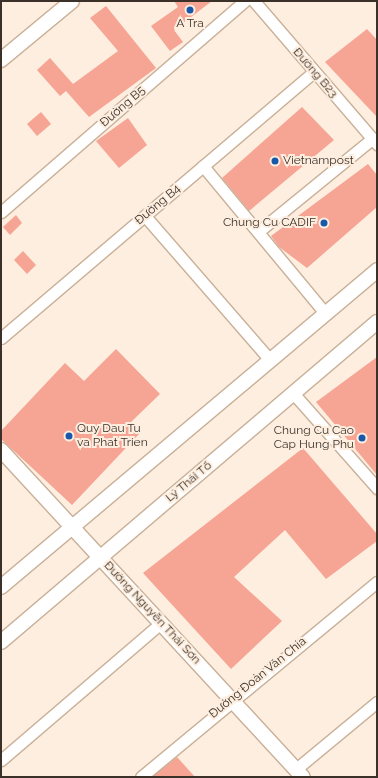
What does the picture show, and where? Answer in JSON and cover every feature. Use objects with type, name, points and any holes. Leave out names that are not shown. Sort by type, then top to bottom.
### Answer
[{"type":"street","points":[[1,60],[72,1]]},
{"type":"street","name":"Đường B5","points":[[1,212],[245,1]]},
{"type":"street","name":"Đường B23","points":[[254,1],[375,141]]},
{"type":"street","name":"Đường B4","points":[[1,338],[314,72]]},
{"type":"street","points":[[259,231],[375,141]]},
{"type":"street","points":[[203,166],[259,231],[326,314]]},
{"type":"street","points":[[145,216],[270,360]]},
{"type":"street","points":[[1,586],[377,270]]},
{"type":"street","name":"Lý Thái Tổ","points":[[1,642],[377,322]]},
{"type":"street","points":[[293,393],[377,488]]},
{"type":"street","name":"Đường Nguyễn Thái Sơn","points":[[1,450],[299,774]]},
{"type":"street","name":"Đường Đoàn Văn Chia","points":[[141,777],[231,699],[377,582]]},
{"type":"street","points":[[1,760],[161,624]]},
{"type":"street","points":[[299,774],[377,702]]},
{"type":"building","points":[[174,1],[212,1],[174,30],[183,42],[170,51],[151,26],[178,7]]},
{"type":"building","points":[[106,6],[156,68],[89,117],[66,91],[60,96],[37,70],[50,58],[73,84],[118,51],[90,18]]},
{"type":"building","points":[[367,29],[377,40],[377,117],[325,62]]},
{"type":"building","name":"Vietnampost","points":[[302,107],[334,140],[249,211],[222,178]]},
{"type":"building","points":[[41,112],[51,124],[37,136],[27,124]]},
{"type":"building","points":[[128,118],[147,145],[119,168],[96,141]]},
{"type":"building","name":"Chung Cu CADIF","points":[[368,164],[377,175],[377,207],[307,268],[279,247],[271,236]]},
{"type":"building","points":[[16,215],[22,223],[10,235],[3,227]]},
{"type":"building","points":[[23,251],[36,265],[27,274],[14,260]]},
{"type":"building","name":"Quy Dau Tu va Phat Trien","points":[[116,349],[160,394],[130,423],[140,433],[72,505],[1,439],[1,431],[65,363],[84,381]]},
{"type":"building","name":"Chung Cu Cao Cap Hung Phu","points":[[377,357],[377,475],[316,402]]},
{"type":"building","points":[[303,448],[377,534],[377,541],[326,579],[285,530],[234,577],[282,621],[231,669],[143,573]]},
{"type":"building","points":[[177,757],[195,777],[152,777]]},
{"type":"place","name":"A Tra","points":[[190,10]]},
{"type":"place","name":"Vietnampost","points":[[275,161]]},
{"type":"place","name":"Chung Cu CADIF","points":[[324,223]]},
{"type":"place","name":"Quy Dau Tu va Phat Trien","points":[[69,436]]},
{"type":"place","name":"Chung Cu Cao Cap Hung Phu","points":[[362,438]]}]
